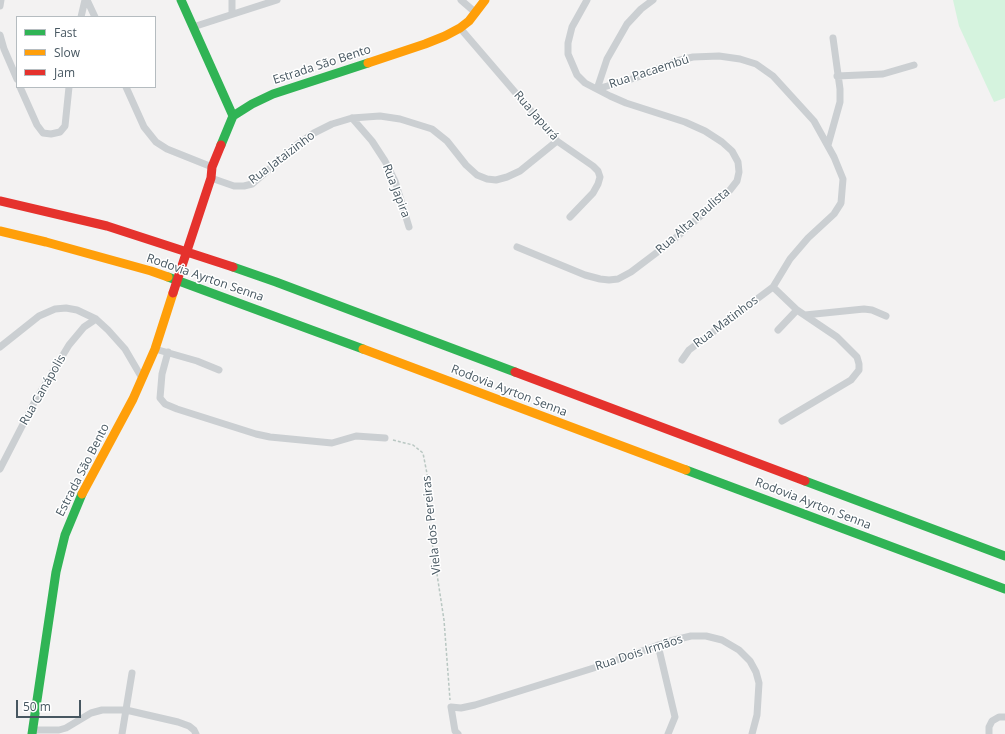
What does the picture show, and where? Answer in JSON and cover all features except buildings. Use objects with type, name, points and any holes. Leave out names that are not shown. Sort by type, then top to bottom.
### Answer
[{"type":"main road","points":[[181,0],[234,116]]},
{"type":"main road","name":"Estrada São Bento","points":[[32,732],[56,572],[65,535],[75,509],[124,416],[156,346],[211,178],[212,167],[226,131],[234,116],[252,104],[273,94],[425,44],[460,28],[476,13],[485,0]]},
{"type":"main road","name":"Rodovia Ayrton Senna","points":[[0,201],[106,226],[159,242],[276,282],[1005,556]]},
{"type":"main road","name":"Rodovia Ayrton Senna","points":[[0,231],[151,271],[1005,589]]},
{"type":"street","points":[[0,6],[1,0]]},
{"type":"street","points":[[81,16],[86,0]]},
{"type":"street","points":[[86,0],[94,16]]},
{"type":"street","points":[[232,0],[232,14]]},
{"type":"street","points":[[193,27],[277,0]]},
{"type":"street","points":[[461,0],[476,13]]},
{"type":"street","name":"Rua Alta Paulista","points":[[517,247],[600,280],[618,279],[631,272],[672,241],[730,190],[736,181],[739,172],[738,162],[732,151],[722,142],[705,131],[685,122],[626,103],[585,83],[577,75],[568,54],[568,43],[572,27],[587,0]]},
{"type":"street","points":[[597,89],[608,58],[627,24],[641,9],[653,0]]},
{"type":"street","name":"Rua Japurá","points":[[460,28],[557,141],[598,171],[600,177],[593,193],[570,217]]},
{"type":"street","points":[[0,35],[16,78]]},
{"type":"street","points":[[828,145],[840,102],[840,89],[837,76],[833,38]]},
{"type":"street","name":"Rua Pacaembú","points":[[597,89],[635,78],[687,59],[719,56],[740,58],[756,64],[774,76],[814,121],[828,145],[843,179],[841,203],[834,214],[808,238],[790,259],[772,287]]},
{"type":"street","points":[[837,76],[883,74],[914,65]]},
{"type":"street","points":[[20,88],[37,125],[43,133],[51,134],[60,132],[65,126],[69,88]]},
{"type":"street","points":[[126,88],[144,127],[156,142],[167,149],[212,167]]},
{"type":"street","name":"Rua Jataizinho","points":[[211,178],[234,186],[252,184],[298,144],[314,133],[332,124],[352,118],[380,116],[416,123],[432,129],[447,141],[466,165],[477,175],[487,179],[496,180],[520,171],[557,141]]},
{"type":"street","name":"Rua Japira","points":[[352,118],[372,141],[385,161],[395,181],[409,227]]},
{"type":"street","points":[[772,287],[797,310],[837,337],[857,357],[859,364],[859,370],[851,380],[782,420]]},
{"type":"street","name":"Rua Matinhos","points":[[682,360],[689,350],[772,287]]},
{"type":"street","points":[[0,347],[39,316],[55,309],[66,308],[78,310],[96,319],[108,330],[125,349],[142,378]]},
{"type":"street","points":[[805,315],[864,309],[872,310],[886,316]]},
{"type":"street","points":[[778,330],[797,310]]},
{"type":"street","name":"Rua Canápolis","points":[[0,469],[35,401],[69,345],[84,327],[96,319]]},
{"type":"street","points":[[156,346],[168,352],[219,370]]},
{"type":"street","points":[[168,352],[163,370],[160,395],[165,404],[177,409],[270,437],[332,443],[356,436],[385,438]]},
{"type":"street","name":"Rua Dois Irmãos","points":[[451,707],[461,708],[475,705],[600,666],[670,641],[692,636],[706,636],[722,640],[739,650],[750,662],[756,672],[759,684],[757,715],[752,734]]},
{"type":"street","points":[[658,645],[675,716],[668,734]]},
{"type":"street","points":[[122,734],[132,674]]},
{"type":"street","points":[[451,707],[455,731],[458,734]]},
{"type":"street","points":[[32,732],[66,728],[91,713],[102,710],[126,710],[178,722],[189,726],[196,734]]},
{"type":"street","points":[[989,734],[989,727],[992,721],[999,717],[1005,717]]},
{"type":"path","name":"Viela dos Pereiras","points":[[385,438],[413,445],[423,453],[429,484],[431,535],[444,620],[451,707]]},
{"type":"green space","points":[[953,0],[1005,0],[1005,98],[994,102],[959,26]]},
{"type":"traffic: fast","points":[[181,0],[233,116]]},
{"type":"traffic: fast","points":[[221,145],[233,116],[252,104],[273,94],[368,63]]},
{"type":"traffic: fast","points":[[233,267],[515,372]]},
{"type":"traffic: fast","points":[[168,277],[363,349]]},
{"type":"traffic: fast","points":[[686,470],[1005,589]]},
{"type":"traffic: fast","points":[[805,481],[1005,556]]},
{"type":"traffic: fast","points":[[32,734],[56,572],[65,535],[82,494]]},
{"type":"traffic: slow","points":[[368,63],[425,44],[460,28],[469,21],[485,0]]},
{"type":"traffic: slow","points":[[0,231],[46,242],[168,277]]},
{"type":"traffic: slow","points":[[82,494],[133,399],[155,349],[173,293]]},
{"type":"traffic: slow","points":[[363,349],[686,470]]},
{"type":"traffic: jam","points":[[173,293],[211,178],[212,167],[221,145]]},
{"type":"traffic: jam","points":[[0,201],[107,226],[233,267]]},
{"type":"traffic: jam","points":[[515,372],[805,481]]}]
